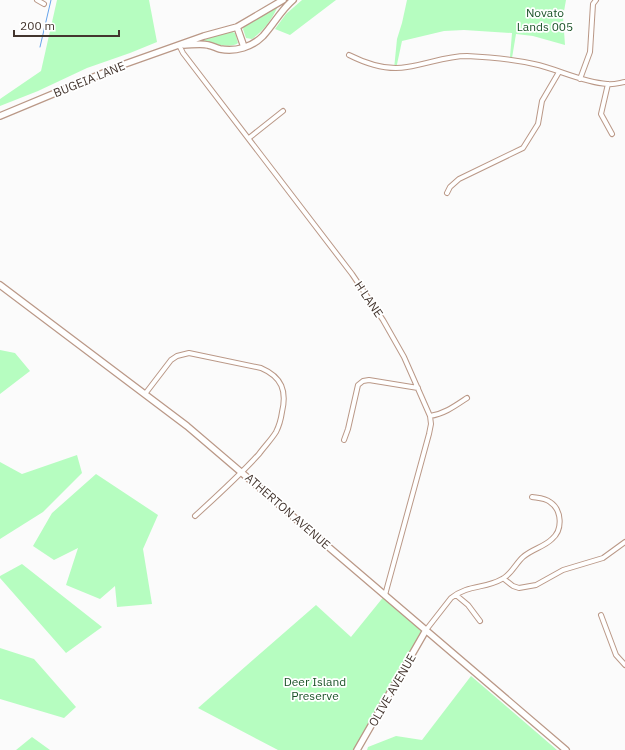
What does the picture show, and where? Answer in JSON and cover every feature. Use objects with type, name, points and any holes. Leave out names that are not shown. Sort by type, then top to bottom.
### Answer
[{"type":"main road","name":"BUGEIA LANE","points":[[0,116],[106,72],[204,36],[237,27],[283,0]]},
{"type":"main road","points":[[179,45],[208,45],[218,49],[228,50],[244,48],[263,36],[282,11],[293,0]]},
{"type":"main road","points":[[237,27],[244,48]]},
{"type":"main road","name":"ATHERTON AVENUE","points":[[0,285],[88,353],[187,426],[566,750]]},
{"type":"main road","name":"OLIVE AVENUE","points":[[357,750],[426,630]]},
{"type":"street","points":[[37,0],[44,4]]},
{"type":"street","points":[[580,78],[590,52],[593,4],[596,0]]},
{"type":"street","name":"H LANE","points":[[179,45],[183,53],[352,274],[383,320],[404,357],[430,416],[431,424],[429,434],[385,594]]},
{"type":"street","points":[[349,55],[376,66],[392,68],[407,67],[444,58],[466,56],[509,60],[534,64],[580,78],[608,84],[625,82]]},
{"type":"street","points":[[447,193],[450,187],[459,179],[523,148],[538,124],[542,101],[559,72]]},
{"type":"street","points":[[608,84],[601,114],[612,134]]},
{"type":"street","points":[[249,138],[283,111]]},
{"type":"street","points":[[145,394],[171,360],[183,354],[189,353],[261,368],[269,371],[282,385],[284,404],[276,433],[242,472],[196,516]]},
{"type":"street","points":[[344,440],[348,429],[356,391],[358,385],[362,381],[369,380],[418,388]]},
{"type":"street","points":[[430,416],[438,415],[451,409],[467,398]]},
{"type":"street","points":[[426,630],[451,598],[463,590],[495,583],[504,578],[529,552],[551,541],[556,535],[559,528],[559,514],[556,507],[543,498],[532,497]]},
{"type":"street","points":[[504,578],[512,586],[519,588],[536,585],[563,570],[603,558],[625,542]]},
{"type":"street","points":[[456,595],[468,605],[480,621]]},
{"type":"street","points":[[601,615],[616,655],[625,665]]},
{"type":"green space","points":[[57,0],[149,0],[157,42],[87,68],[38,91],[0,106],[0,99],[41,71]]},
{"type":"green space","points":[[302,0],[336,0],[290,35],[275,29],[286,14]]},
{"type":"green space","name":"Novato Lands 005","points":[[407,0],[566,0],[563,17],[565,45],[533,36],[516,34],[512,58],[510,57],[512,33],[464,30],[444,31],[402,41],[396,69],[394,69],[397,39]]},
{"type":"green space","points":[[276,6],[277,8],[275,13],[260,33],[252,39],[246,38],[243,29],[244,26]]},
{"type":"green space","points":[[230,31],[235,33],[238,43],[235,45],[226,46],[202,42],[203,40]]},
{"type":"green space","points":[[0,350],[15,353],[30,371],[0,394]]},
{"type":"green space","points":[[77,455],[82,473],[43,512],[0,539],[0,462],[22,474]]},
{"type":"green space","points":[[96,474],[158,515],[143,549],[152,604],[117,607],[115,586],[100,599],[66,585],[78,548],[54,560],[33,546],[52,513]]},
{"type":"green space","points":[[22,564],[102,627],[66,653],[0,578],[0,576]]},
{"type":"green space","name":"Deer Island Preserve","points":[[385,595],[426,630],[357,750],[278,750],[198,708],[316,605],[351,637]]},
{"type":"green space","points":[[0,648],[34,659],[76,707],[64,718],[0,699]]},
{"type":"green space","points":[[471,676],[557,750],[367,750],[368,747],[396,736],[422,740]]},
{"type":"green space","points":[[32,737],[50,750],[16,750]]},
{"type":"waterway","points":[[40,47],[51,0]]}]
